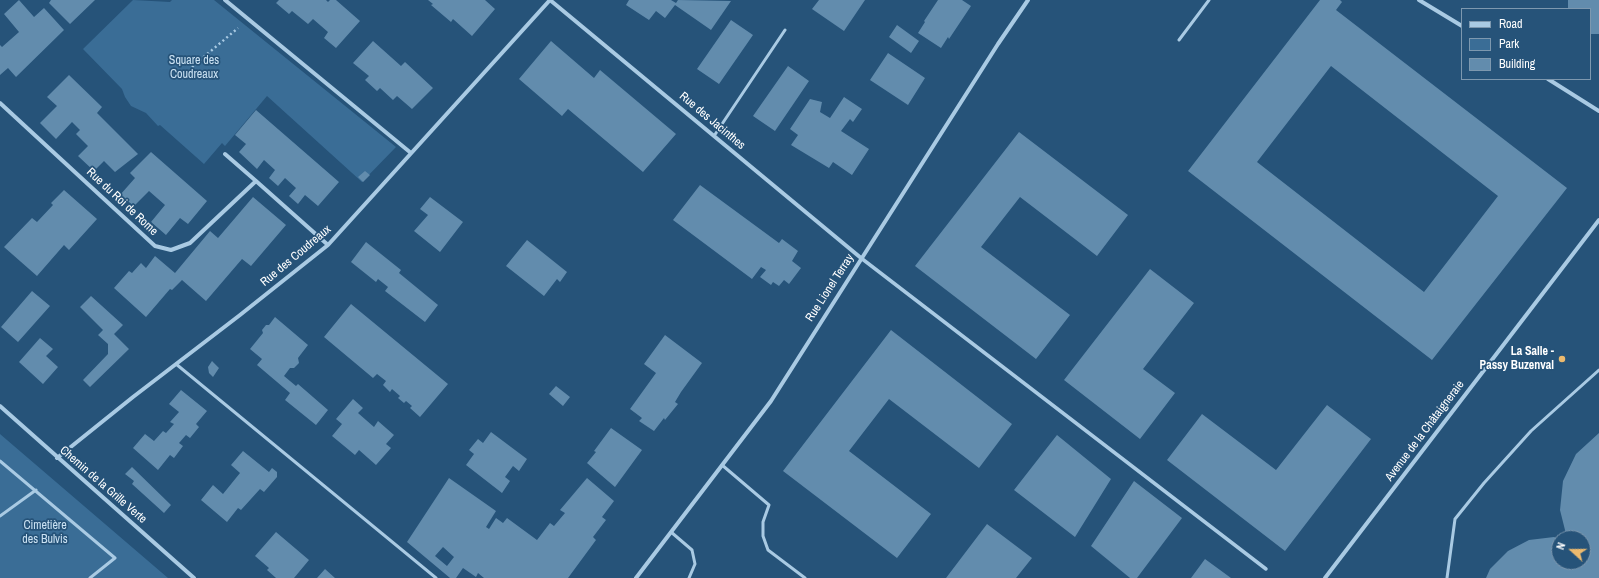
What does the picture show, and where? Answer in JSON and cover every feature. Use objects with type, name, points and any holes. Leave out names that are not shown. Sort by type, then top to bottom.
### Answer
[{"type":"street","points":[[225,0],[411,153]]},
{"type":"street","name":"Rue des Jacinthes","points":[[550,0],[861,258]]},
{"type":"street","name":"Rue des Coudreaux","points":[[58,458],[328,245],[550,0]]},
{"type":"street","name":"Rue Lionel Terray","points":[[636,578],[771,401],[998,44],[1028,0]]},
{"type":"street","points":[[1419,0],[1461,25]]},
{"type":"street","points":[[1550,80],[1599,111]]},
{"type":"street","name":"Rue du Roi de Rome","points":[[0,103],[155,246],[171,250],[190,243],[256,181]]},
{"type":"street","points":[[225,154],[328,245]]},
{"type":"street","name":"Avenue de la Châtaigneraie","points":[[1325,578],[1599,220]]},
{"type":"street","points":[[861,258],[1266,569]]},
{"type":"street","name":"Chemin de la Grille Verte","points":[[0,406],[194,578]]},
{"type":"lane","points":[[1179,40],[1209,0]]},
{"type":"lane","points":[[714,136],[785,30]]},
{"type":"lane","points":[[176,364],[436,578]]},
{"type":"lane","points":[[1447,578],[1455,519],[1484,483],[1531,431],[1599,370]]},
{"type":"lane","points":[[0,461],[36,490],[114,558],[90,578]]},
{"type":"lane","points":[[722,465],[769,505],[762,522],[763,536],[768,550],[806,578]]},
{"type":"lane","points":[[0,516],[36,490]]},
{"type":"lane","points":[[671,532],[692,550],[695,564],[689,578]]},
{"type":"path","points":[[192,67],[249,19]]},
{"type":"green space","name":"Square des Coudreaux","points":[[133,0],[170,2],[172,0],[214,0],[396,147],[362,182],[267,96],[225,146],[222,143],[204,164],[160,125],[158,126],[146,113],[131,106],[122,89],[83,49]]},
{"type":"green space","name":"Cimetière des Bulvis","points":[[0,434],[168,578],[0,578]]},
{"type":"building","points":[[19,0],[34,17],[44,8],[64,30],[16,77],[8,68],[0,75],[0,45],[2,47],[19,32],[4,14]]},
{"type":"building","points":[[51,0],[95,0],[70,24],[49,3]]},
{"type":"building","points":[[279,0],[326,0],[328,2],[330,0],[336,0],[360,21],[336,48],[324,38],[328,32],[313,19],[308,24],[292,11],[289,14],[276,3]]},
{"type":"building","points":[[428,0],[485,0],[495,9],[472,36],[453,19],[451,22],[431,5],[433,4]]},
{"type":"building","points":[[629,0],[671,0],[676,3],[678,0],[731,1],[711,30],[675,5],[665,18],[656,11],[649,20],[626,5]]},
{"type":"building","points":[[819,0],[865,0],[844,31],[812,9]]},
{"type":"building","points":[[938,0],[962,0],[971,6],[949,39],[948,37],[941,48],[918,33]]},
{"type":"building","points":[[1320,0],[1340,0],[1342,2],[1336,10],[1567,188],[1432,360],[1188,171]],"holes":[[[1331,66],[1498,196],[1424,292],[1257,162]]]},
{"type":"building","points":[[1568,0],[1599,0],[1599,34],[1591,34],[1591,8],[1568,8]]},
{"type":"building","points":[[731,20],[753,35],[719,84],[697,69]]},
{"type":"building","points":[[897,25],[919,41],[911,53],[889,37]]},
{"type":"building","points":[[373,41],[401,66],[405,62],[433,88],[412,109],[397,96],[393,100],[380,88],[377,91],[365,80],[369,76],[353,63]]},
{"type":"building","points":[[551,41],[594,78],[600,70],[676,134],[643,172],[568,109],[562,116],[519,79]]},
{"type":"building","points":[[888,53],[925,78],[908,105],[870,80]]},
{"type":"building","points":[[788,66],[809,81],[775,131],[753,116]]},
{"type":"building","points":[[69,75],[102,107],[97,113],[138,154],[115,172],[104,161],[94,171],[78,156],[88,146],[76,134],[80,130],[72,122],[56,139],[40,123],[57,106],[47,97]]},
{"type":"building","points":[[844,97],[862,109],[853,122],[850,119],[841,131],[869,149],[852,175],[833,162],[829,168],[791,145],[798,135],[790,129],[810,99],[822,102],[820,112],[830,118]]},
{"type":"building","points":[[256,110],[339,182],[318,206],[305,195],[298,204],[289,196],[296,188],[285,178],[278,186],[269,178],[275,170],[264,160],[257,169],[239,152],[246,144],[235,135]]},
{"type":"building","points":[[1019,132],[1128,215],[1097,256],[1020,197],[981,247],[1070,315],[1036,359],[915,266]]},
{"type":"building","points":[[151,152],[207,201],[188,224],[180,218],[166,235],[151,222],[165,205],[149,191],[134,206],[120,195],[135,178],[130,173]]},
{"type":"building","points":[[365,171],[370,175],[363,182],[358,177]]},
{"type":"building","points":[[700,185],[779,243],[782,239],[798,251],[792,261],[801,268],[789,284],[784,280],[779,286],[773,282],[771,285],[760,277],[766,270],[761,267],[752,279],[673,220]]},
{"type":"building","points":[[64,190],[97,219],[69,250],[64,245],[37,276],[4,247],[32,218],[37,222],[53,205],[51,203]]},
{"type":"building","points":[[253,197],[286,225],[251,266],[242,259],[206,301],[182,280],[172,290],[170,289],[146,317],[114,288],[129,271],[132,273],[141,263],[146,268],[155,256],[175,273],[210,231],[218,238]]},
{"type":"building","points":[[430,197],[463,222],[440,252],[414,231],[428,215],[420,209]]},
{"type":"building","points":[[527,240],[567,272],[560,282],[557,279],[544,296],[506,266]]},
{"type":"building","points":[[366,242],[401,270],[399,273],[438,305],[425,322],[385,291],[388,287],[378,279],[376,282],[351,262]]},
{"type":"building","points":[[1150,269],[1194,303],[1143,369],[1175,393],[1140,439],[1064,380]]},
{"type":"building","points":[[32,291],[50,306],[18,342],[1,327]]},
{"type":"building","points":[[91,296],[123,325],[114,334],[129,349],[90,387],[83,380],[108,354],[108,344],[98,335],[103,330],[80,307]]},
{"type":"building","points":[[351,304],[448,384],[420,417],[410,408],[412,406],[406,401],[404,403],[398,398],[400,396],[392,389],[390,392],[383,385],[386,381],[377,374],[373,378],[324,337]]},
{"type":"building","points":[[275,317],[308,345],[298,358],[299,363],[294,368],[290,368],[284,376],[296,386],[298,384],[328,410],[316,425],[285,400],[290,393],[257,365],[262,359],[250,349],[263,333],[262,330],[266,325],[269,325]]},
{"type":"building","points":[[891,330],[1012,424],[979,468],[889,399],[849,451],[931,514],[897,558],[783,471]]},
{"type":"building","points":[[665,335],[702,363],[675,402],[678,404],[654,431],[639,421],[642,418],[630,409],[656,373],[644,364]]},
{"type":"building","points":[[40,338],[53,349],[46,356],[58,367],[43,384],[19,362]]},
{"type":"building","points":[[212,361],[219,368],[213,377],[209,373],[208,367]]},
{"type":"building","points":[[556,386],[570,397],[563,406],[549,394]]},
{"type":"building","points":[[181,390],[207,411],[196,424],[199,427],[190,438],[186,435],[179,443],[183,446],[174,458],[170,455],[158,470],[133,448],[145,434],[154,441],[163,431],[166,433],[174,424],[170,422],[179,412],[169,404]]},
{"type":"building","points":[[353,399],[363,408],[358,413],[374,427],[378,421],[394,435],[386,444],[391,448],[376,465],[359,450],[355,455],[332,436],[342,424],[336,419]]},
{"type":"building","points":[[1327,405],[1371,439],[1285,551],[1167,460],[1202,414],[1276,470]]},
{"type":"building","points":[[611,428],[642,450],[615,487],[587,463],[596,452],[594,451]]},
{"type":"building","points":[[491,432],[527,459],[519,471],[513,466],[505,477],[510,481],[502,493],[466,465],[474,454],[469,450],[478,439],[483,443]]},
{"type":"building","points":[[1599,433],[1599,578],[1486,578],[1490,569],[1508,551],[1529,540],[1551,537],[1551,570],[1591,570],[1591,530],[1565,530],[1560,510],[1563,481],[1576,454]]},
{"type":"building","points":[[1057,435],[1111,479],[1075,537],[1014,490]]},
{"type":"building","points":[[243,451],[269,472],[272,468],[277,472],[277,477],[264,492],[260,489],[241,510],[238,508],[227,522],[201,500],[213,485],[223,494],[240,473],[231,465]]},
{"type":"building","points":[[132,467],[171,505],[164,513],[132,484],[134,481],[125,474]]},
{"type":"building","points":[[449,478],[496,511],[486,527],[489,529],[496,518],[503,523],[507,518],[537,540],[550,523],[554,526],[565,513],[560,510],[587,478],[614,501],[602,517],[606,520],[593,537],[596,540],[568,578],[484,578],[478,573],[476,577],[463,568],[456,578],[450,578],[407,542]],"holes":[[[443,547],[454,557],[447,566],[435,556]]]},
{"type":"building","points":[[1134,481],[1182,518],[1137,578],[1130,578],[1091,546]]},
{"type":"building","points":[[987,524],[1032,558],[1016,578],[946,578]]},
{"type":"building","points":[[276,532],[309,560],[294,578],[276,578],[267,570],[269,568],[255,556]]},
{"type":"building","points":[[1205,559],[1231,578],[1191,578]]},
{"type":"building","points":[[325,569],[335,578],[317,578]]},
{"type":"place","name":"La Salle - Passy Buzenval","points":[[1562,359]]}]
